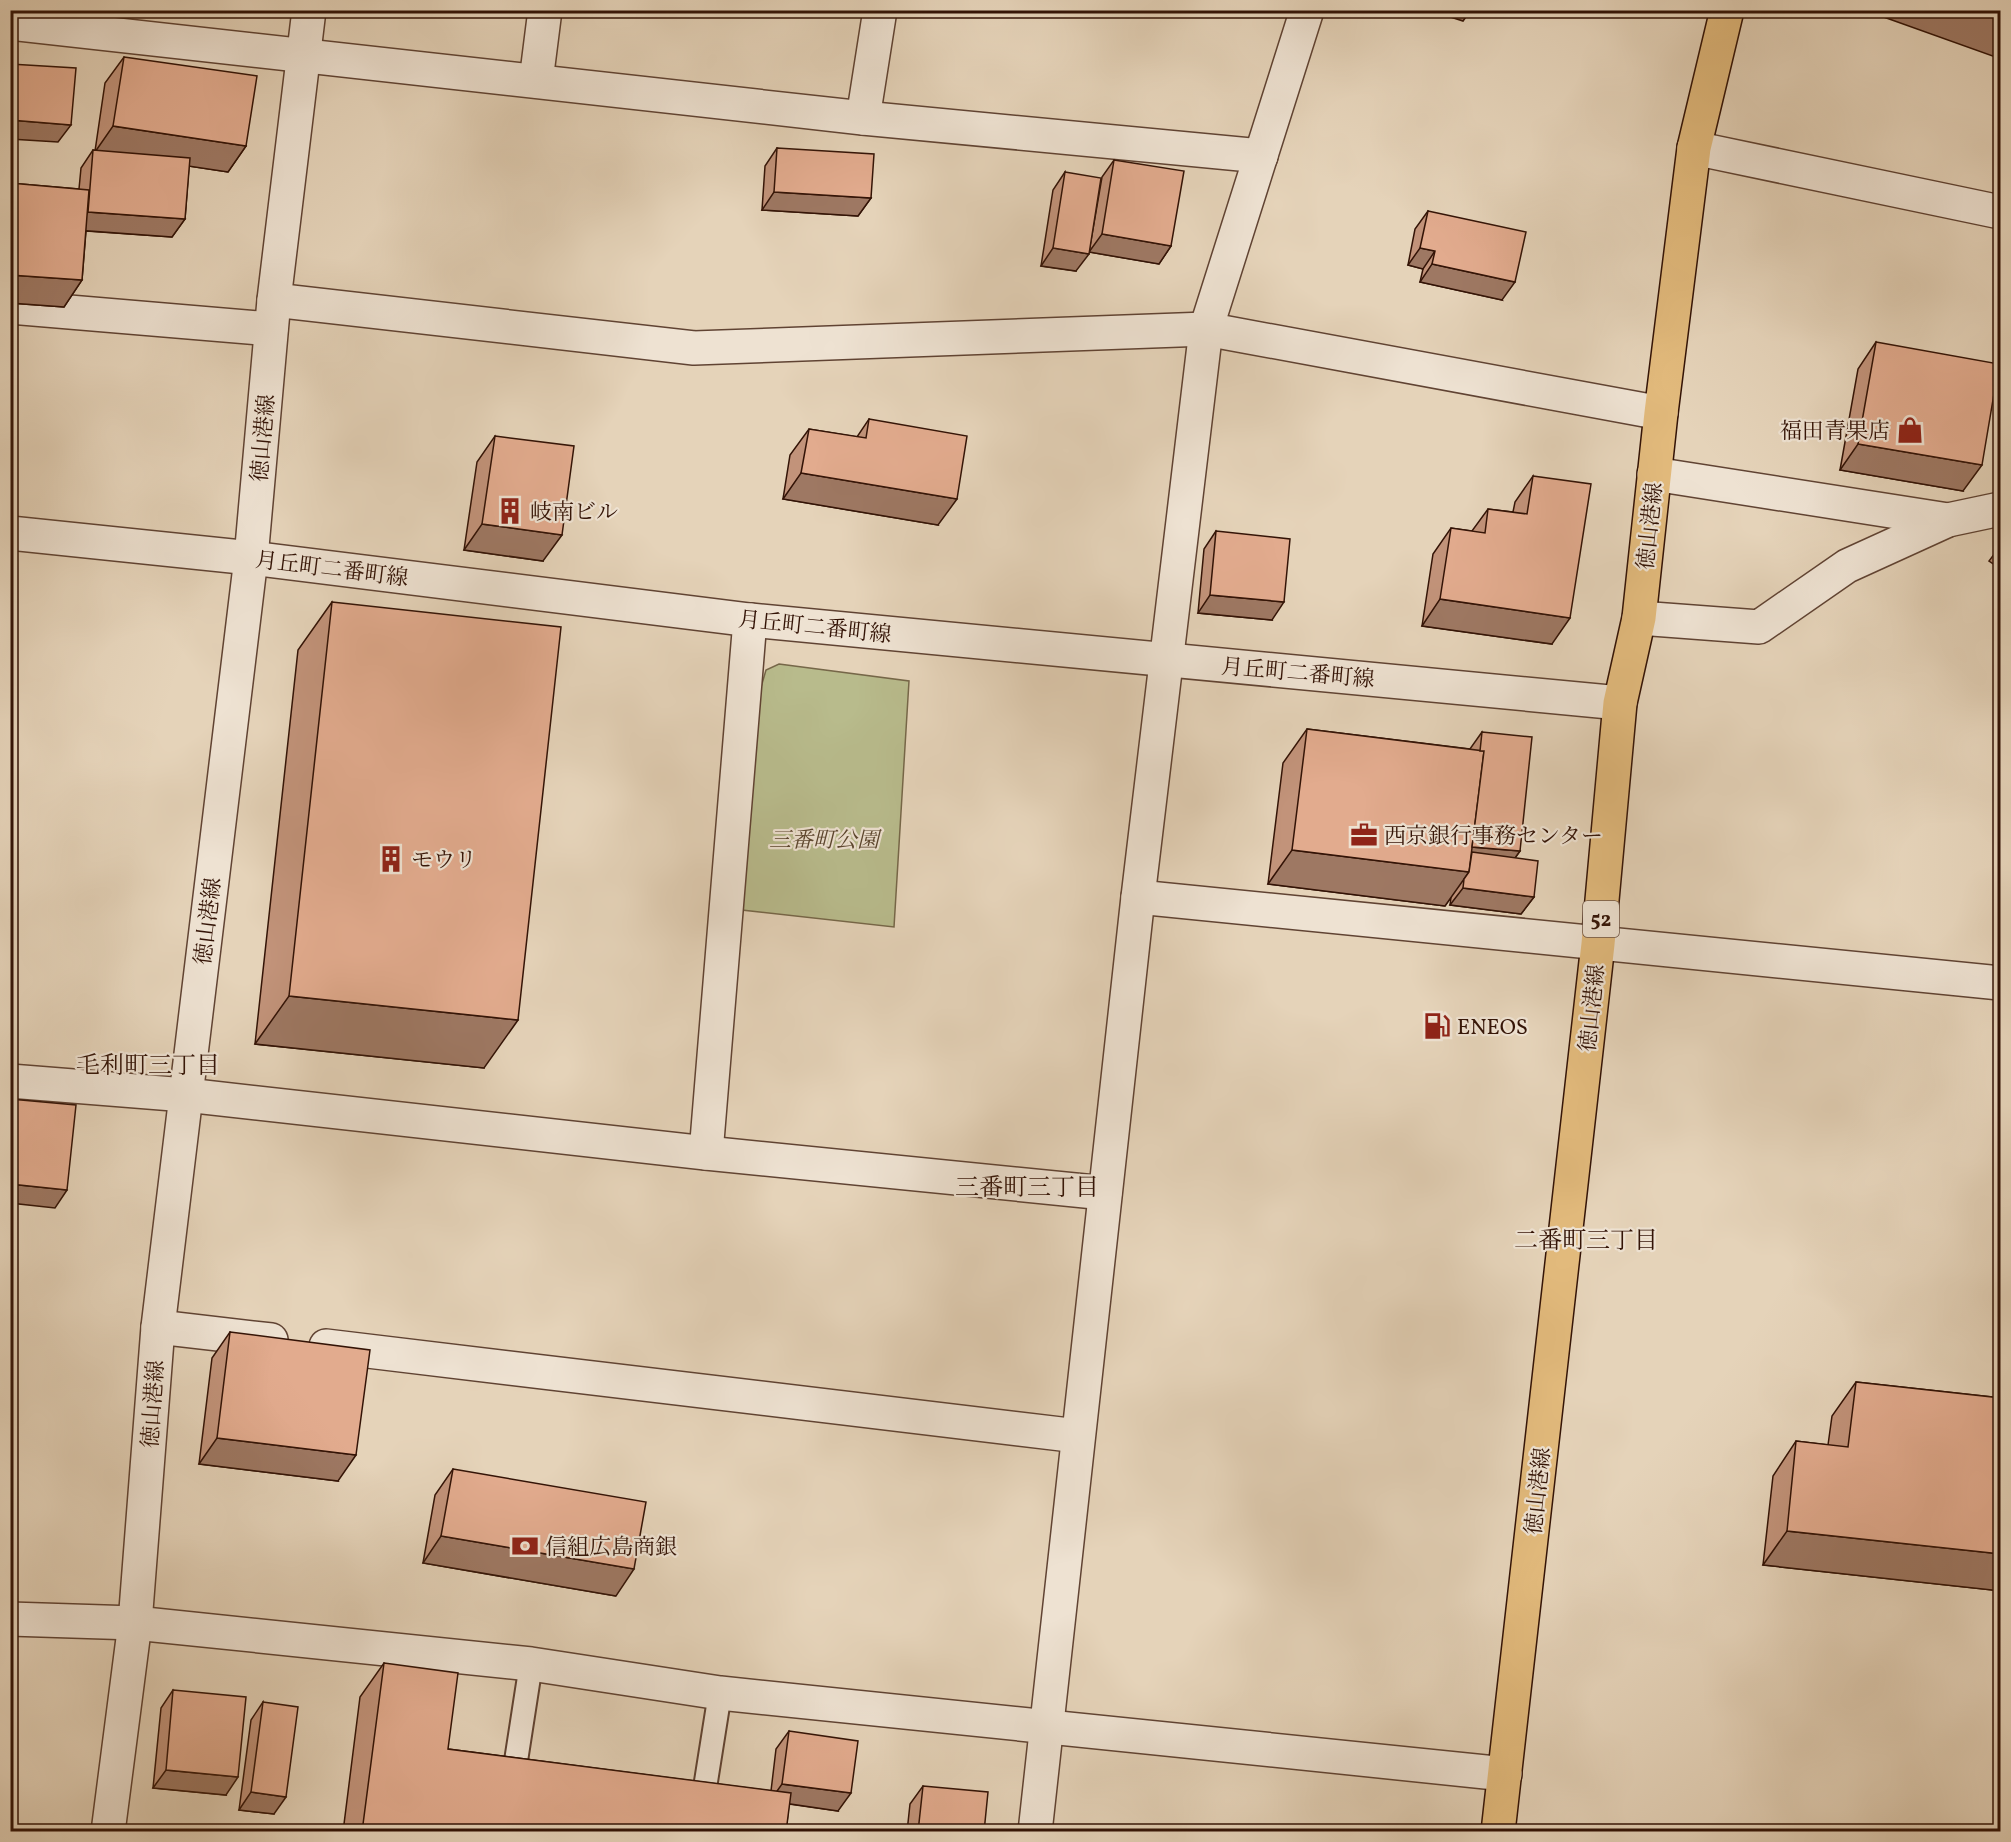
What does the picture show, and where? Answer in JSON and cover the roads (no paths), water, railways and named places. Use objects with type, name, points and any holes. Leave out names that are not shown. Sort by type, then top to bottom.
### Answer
[{"type":"main road","name":"徳山港線","points":[[1498,1832],[1598,944],[1620,703],[1639,618],[1660,413],[1694,148],[1727,10]]},
{"type":"street","name":"徳山港線","points":[[108,1832],[135,1623],[158,1327],[251,558],[273,315],[309,10]]},
{"type":"street","points":[[536,81],[545,10]]},
{"type":"street","points":[[862,118],[880,10]]},
{"type":"street","points":[[1035,1832],[1138,897],[1206,328],[1307,10]]},
{"type":"street","points":[[10,23],[862,118],[1261,156]]},
{"type":"street","points":[[1694,148],[2001,212]]},
{"type":"street","points":[[10,307],[273,315],[694,348],[1206,328],[1660,413]]},
{"type":"street","points":[[1654,474],[1948,520]]},
{"type":"street","points":[[1639,618],[1759,627],[1847,566],[1948,520],[2001,509]]},
{"type":"street","name":"月丘町二番町線","points":[[10,533],[251,558],[750,620],[1620,703]]},
{"type":"street","points":[[706,1153],[750,620]]},
{"type":"street","points":[[1138,897],[2001,983]]},
{"type":"street","points":[[10,1081],[186,1095],[706,1153],[1105,1192]]},
{"type":"street","points":[[158,1327],[1077,1436]]},
{"type":"street","points":[[10,1619],[135,1623],[531,1664],[720,1693],[1505,1774]]},
{"type":"lane","points":[[506,1824],[531,1664]]},
{"type":"lane","points":[[698,1832],[720,1693]]},
{"type":"place","name":"福田青果店","points":[[1910,430]]},
{"type":"place","name":"岐南ビル","points":[[510,511]]},
{"type":"place","name":"西京銀行事務センター","points":[[1364,835]]},
{"type":"place","name":"モウリ","points":[[391,859]]},
{"type":"place","name":"ENEOS","points":[[1437,1026]]},
{"type":"place","name":"信組広島商銀","points":[[525,1546]]},
{"type":"district","name":"毛利町三丁目","points":[[148,1065]]},
{"type":"district","name":"三番町三丁目","points":[[1027,1187]]},
{"type":"district","name":"二番町三丁目","points":[[1586,1240]]},
{"type":"park label","name":"三番町公園","points":[[824,839]]}]
